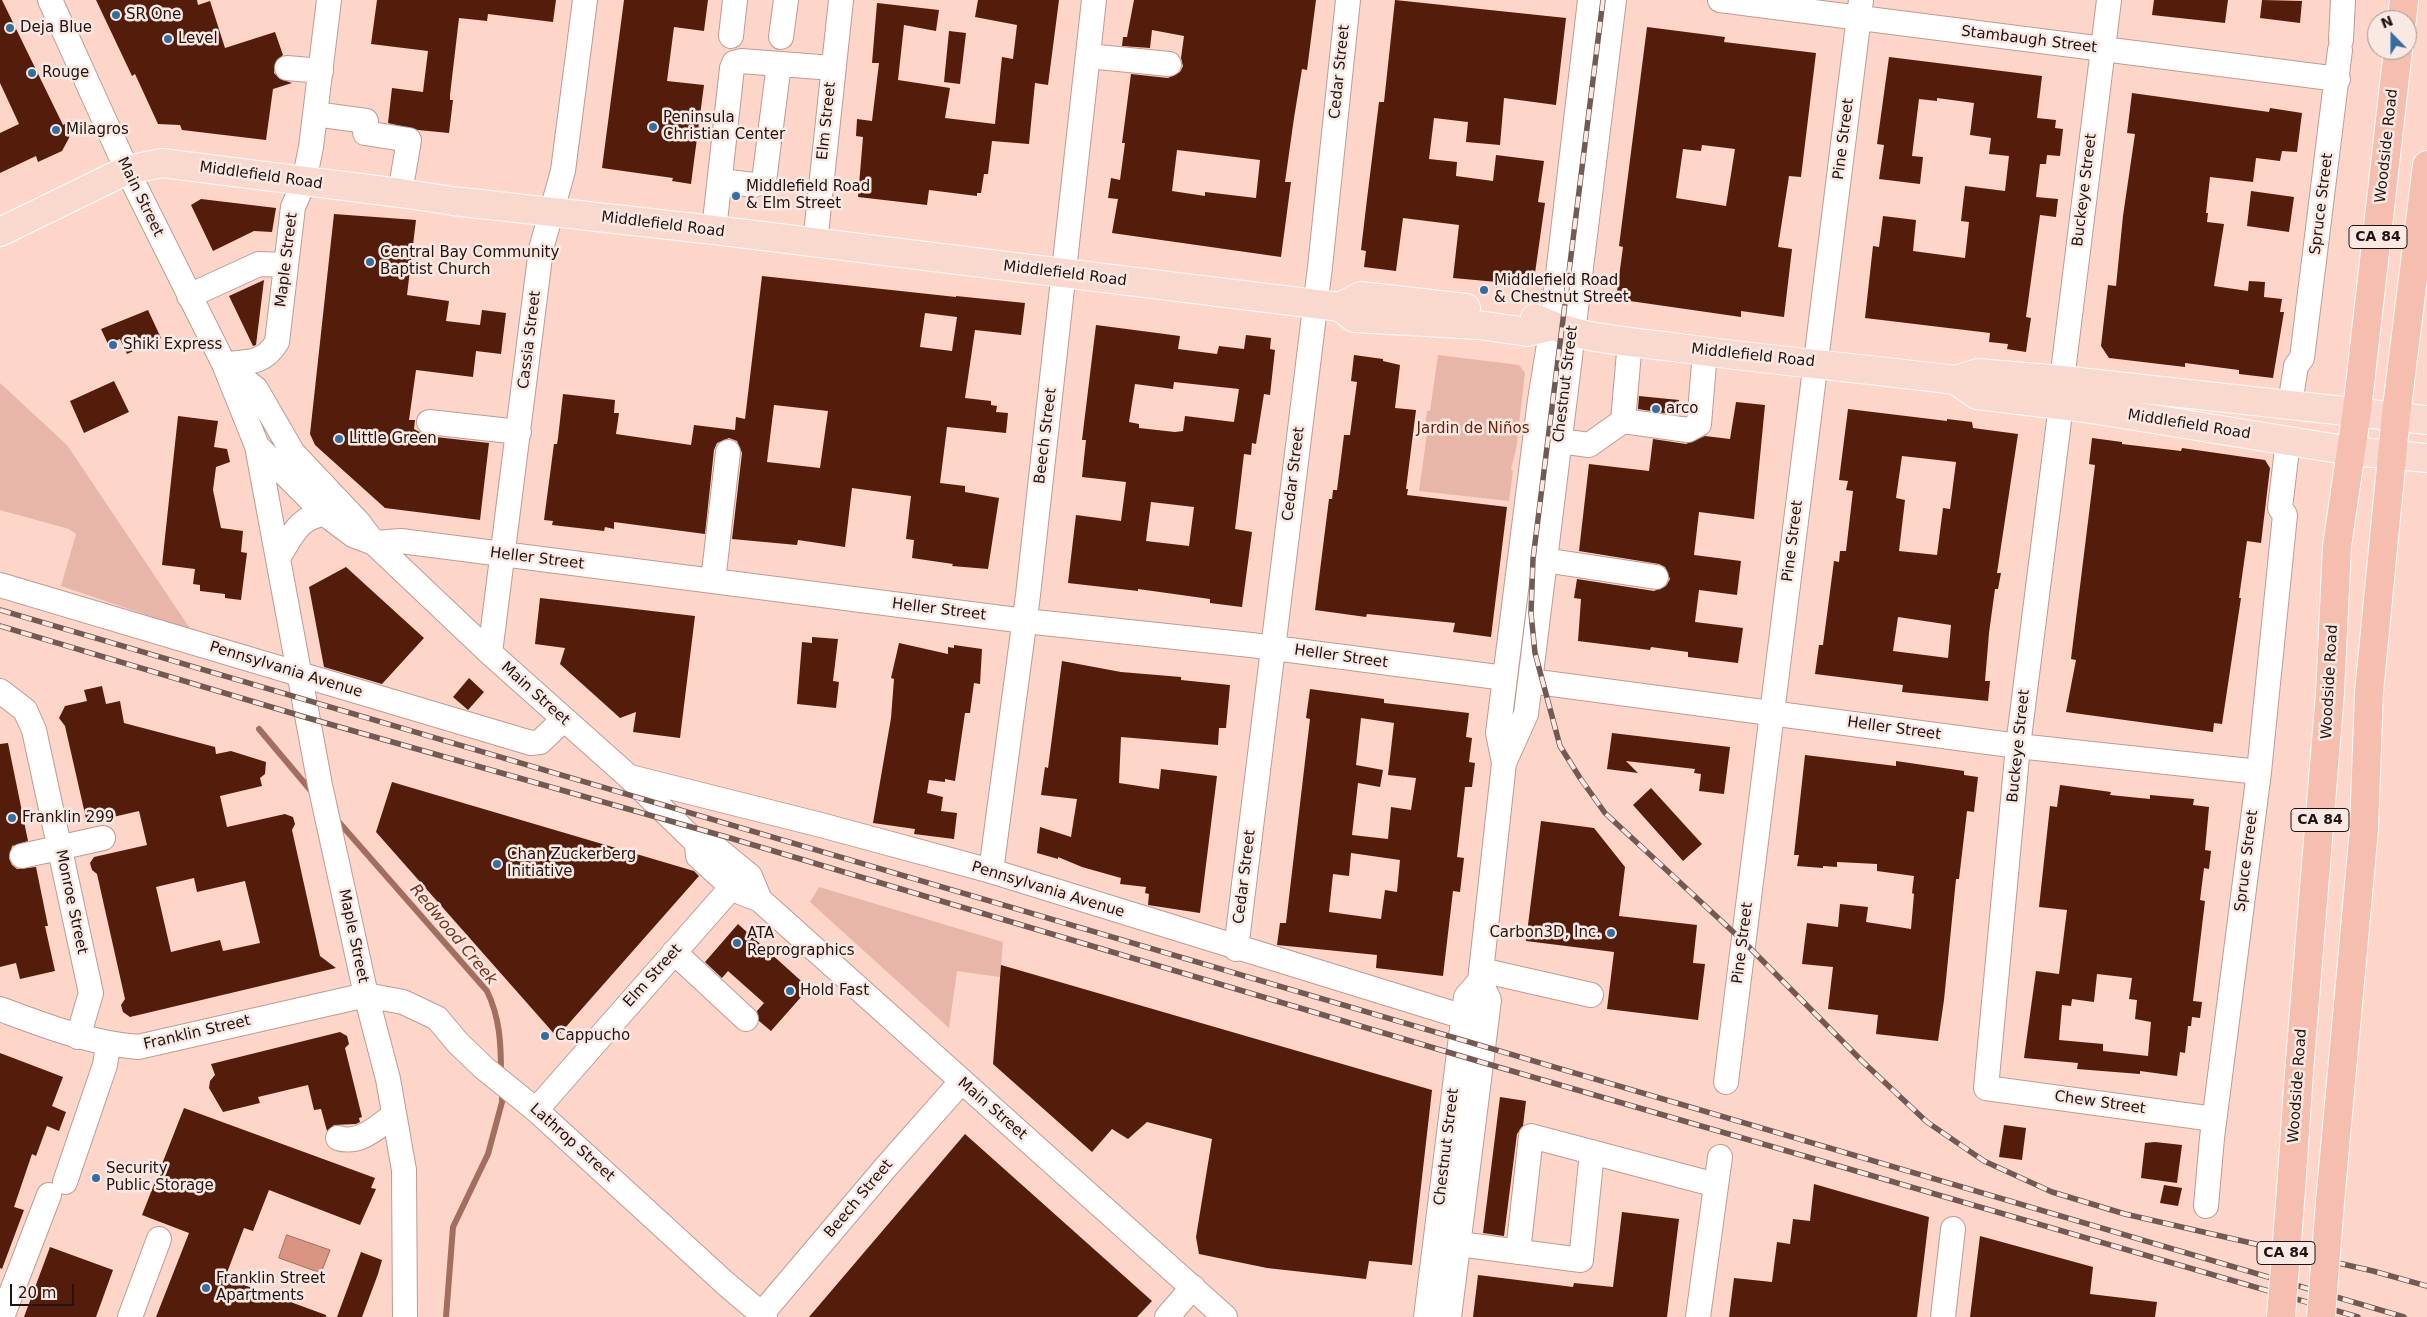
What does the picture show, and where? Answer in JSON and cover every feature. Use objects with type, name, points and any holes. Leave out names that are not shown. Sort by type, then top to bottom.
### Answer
[{"type":"highway","name":"Woodside Road","points":[[2281,1317],[2298,1072],[2330,694],[2337,546],[2357,410],[2397,60]]},
{"type":"highway","name":"CA 84","points":[[2321,1317],[2364,829],[2370,692],[2396,415],[2427,165]]},
{"type":"main road","name":"Middlefield Road","points":[[0,232],[127,170],[162,163],[278,176],[304,182],[400,193],[453,202],[552,211],[714,230],[1327,306],[1354,318],[1478,326],[1528,332],[1562,329],[1705,352],[1955,380],[1976,395],[2062,392],[2290,404],[2357,410],[2427,420]]},
{"type":"main road","name":"Middlefield Road","points":[[2062,392],[2288,441],[2351,451],[2427,458]]},
{"type":"street","name":"Main Street","points":[[50,0],[127,170],[224,364],[257,446],[325,514],[354,535],[374,543]]},
{"type":"street","name":"Maple Street","points":[[224,364],[256,361],[270,354],[277,342],[293,207],[304,182],[321,71],[328,0]]},
{"type":"street","name":"Cassia Street","points":[[490,653],[541,249],[563,171],[585,0]]},
{"type":"street","points":[[731,36],[735,0]]},
{"type":"street","points":[[782,36],[786,0]]},
{"type":"street","name":"Elm Street","points":[[815,243],[841,0]]},
{"type":"street","name":"Beech Street","points":[[991,871],[1024,621],[1094,0]]},
{"type":"street","name":"Cedar Street","points":[[1236,949],[1272,648],[1327,306],[1320,267],[1348,0]]},
{"type":"street","name":"Chestnut Street","points":[[1504,763],[1526,714],[1560,441],[1562,329],[1590,0]]},
{"type":"street","name":"Chestnut Street","points":[[1449,1317],[1490,1000],[1481,976],[1504,763],[1498,733],[1540,400],[1562,329],[1614,0]]},
{"type":"street","name":"Stambaugh Street","points":[[1720,0],[1860,9],[2102,50],[2338,79]]},
{"type":"street","name":"Buckeye Street","points":[[1986,1088],[2018,746],[2108,0]]},
{"type":"street","name":"Spruce Street","points":[[2290,404],[2296,366],[2302,358],[2338,79],[2343,0]]},
{"type":"street","name":"Pine Street","points":[[1726,1082],[1860,9]]},
{"type":"street","points":[[1088,56],[1169,64]]},
{"type":"street","points":[[714,230],[732,68],[734,64],[741,61],[833,68]]},
{"type":"street","points":[[720,181],[754,185],[764,181],[779,64]]},
{"type":"street","points":[[287,68],[321,71]]},
{"type":"street","points":[[315,114],[366,121],[365,133],[408,140],[400,193]]},
{"type":"street","points":[[189,296],[259,264],[285,265]]},
{"type":"street","points":[[1623,421],[1630,341]]},
{"type":"street","points":[[1560,441],[1590,445],[1623,421],[1688,430],[1699,424],[1705,352]]},
{"type":"street","name":"Main Street","points":[[224,364],[256,389],[293,453],[359,523],[374,543],[490,653],[628,776],[697,843],[711,844],[750,876],[760,900]]},
{"type":"street","points":[[429,422],[519,432]]},
{"type":"street","name":"Spruce Street","points":[[2206,1206],[2214,1119],[2258,772],[2285,515],[2280,508],[2288,441]]},
{"type":"street","name":"Maple Street","points":[[257,446],[279,556],[320,785],[394,1114],[404,1170],[405,1317]]},
{"type":"street","points":[[713,582],[728,452]]},
{"type":"street","points":[[279,556],[296,529],[312,515],[325,514]]},
{"type":"street","name":"Heller Street","points":[[374,543],[400,541],[1024,621],[1272,648],[1505,678]]},
{"type":"street","points":[[1544,560],[1656,577]]},
{"type":"street","name":"Pennsylvania Avenue","points":[[0,585],[531,743],[540,742],[564,719]]},
{"type":"street","name":"Heller Street","points":[[1530,681],[2018,746],[2258,772]]},
{"type":"street","name":"Monroe Street","points":[[0,691],[25,710],[34,730],[91,993],[78,1038]]},
{"type":"street","name":"Pennsylvania Avenue","points":[[628,776],[991,871],[1236,949],[1464,1017]]},
{"type":"street","points":[[22,856],[103,838]]},
{"type":"street","name":"Main Street","points":[[697,843],[698,856],[731,888],[760,900],[1225,1317]]},
{"type":"street","name":"Elm Street","points":[[536,1110],[731,888]]},
{"type":"street","points":[[674,952],[746,1020]]},
{"type":"street","points":[[1481,976],[1590,995]]},
{"type":"street","name":"Chestnut Street","points":[[1426,1317],[1466,997],[1481,976]]},
{"type":"street","name":"Franklin Street","points":[[0,1009],[78,1038],[108,1045],[138,1047],[366,995]]},
{"type":"street","name":"Lathrop Street","points":[[366,995],[403,1002],[437,1018],[458,1043],[484,1068],[536,1110],[762,1316]]},
{"type":"street","points":[[2,1317],[57,1188],[105,1065],[108,1045]]},
{"type":"street","name":"Beech Street","points":[[762,1316],[961,1082]]},
{"type":"street","name":"Chew Street","points":[[1986,1088],[2214,1119]]},
{"type":"street","points":[[338,1138],[345,1141],[363,1138],[394,1114]]},
{"type":"street","points":[[1518,1252],[1531,1136],[1716,1185]]},
{"type":"street","points":[[1459,1244],[1581,1260],[1592,1152]]},
{"type":"street","points":[[1698,1317],[1720,1157]]},
{"type":"street","points":[[1943,1317],[1953,1229]]},
{"type":"street","points":[[130,1317],[158,1239]]},
{"type":"street","points":[[1167,1317],[1193,1287]]},
{"type":"green space","name":"Jardin de Niños","points":[[1438,355],[1519,365],[1525,373],[1516,450],[1511,468],[1513,471],[1509,501],[1419,491],[1428,427],[1425,426],[1427,411],[1430,411]]},
{"type":"green space","points":[[0,383],[67,445],[191,630],[61,586],[76,534],[69,529],[0,510]]},
{"type":"green space","points":[[819,887],[1003,942],[1000,977],[957,971],[949,1028],[810,902]]},
{"type":"shaded area","points":[[287,1235],[330,1250],[321,1273],[279,1258]]},
{"type":"building","points":[[0,0],[2,0],[63,125],[72,120],[69,138],[62,151],[38,162],[36,156],[0,173],[0,133],[19,124],[0,83]]},
{"type":"building","points":[[96,0],[197,0],[198,5],[210,1],[225,48],[275,32],[283,55],[276,61],[274,73],[280,79],[292,83],[273,89],[266,140],[182,130],[180,125],[158,124],[135,74],[132,76]]},
{"type":"building","points":[[377,0],[556,0],[553,22],[488,14],[487,21],[459,18],[450,95],[450,100],[453,100],[449,133],[418,130],[388,123],[392,88],[423,92],[428,51],[371,44]]},
{"type":"building","name":"Peninsula Christian Center","points":[[624,0],[708,0],[704,31],[674,27],[667,81],[704,85],[691,184],[672,181],[673,178],[602,168]]},
{"type":"building","points":[[978,0],[1059,0],[1048,85],[1035,83],[1029,144],[992,141],[988,174],[984,174],[981,193],[977,193],[977,196],[929,190],[927,205],[858,197],[863,137],[856,136],[857,119],[872,121],[879,63],[872,63],[877,3],[939,10],[936,31],[904,25],[898,80],[950,88],[945,118],[995,124],[1002,57],[1013,59],[1017,25],[975,17]]},
{"type":"building","points":[[1134,0],[1316,0],[1307,70],[1302,69],[1285,182],[1291,182],[1281,257],[1112,233],[1118,199],[1108,198],[1111,178],[1120,180],[1125,143],[1122,143],[1131,74],[1168,78],[1180,72],[1183,66],[1181,58],[1184,36],[1152,30],[1150,48],[1122,46],[1123,37],[1127,37]],"holes":[[[1177,150],[1260,160],[1256,198],[1205,192],[1205,196],[1172,191]]]},
{"type":"building","points":[[1395,0],[1566,18],[1556,105],[1504,98],[1500,145],[1466,142],[1468,122],[1434,118],[1429,159],[1457,162],[1456,176],[1493,181],[1496,155],[1544,161],[1538,202],[1545,203],[1534,280],[1531,280],[1530,285],[1453,278],[1459,225],[1403,218],[1396,271],[1364,267],[1366,251],[1361,250],[1379,102],[1384,102]]},
{"type":"building","points":[[2154,0],[2228,0],[2225,23],[2152,15]]},
{"type":"building","points":[[2262,0],[2302,1],[2300,23],[2260,18]]},
{"type":"building","points":[[1647,27],[1725,37],[1724,42],[1816,53],[1801,177],[1789,176],[1778,247],[1792,249],[1784,317],[1741,311],[1741,317],[1616,299],[1623,247],[1619,246]],"holes":[[[1702,145],[1735,149],[1726,206],[1676,198],[1683,149],[1701,151]]]},
{"type":"building","points":[[949,31],[966,33],[960,84],[944,82]]},
{"type":"building","points":[[1889,57],[2042,76],[2037,118],[2056,120],[2055,128],[2063,129],[2060,156],[2047,155],[2046,164],[2040,164],[2036,197],[2058,199],[2056,217],[2040,215],[2026,317],[2031,318],[2026,352],[2007,349],[2008,344],[1989,342],[1990,333],[1865,318],[1873,246],[1879,247],[1883,216],[1916,220],[1913,251],[1965,258],[1969,222],[1961,221],[1965,186],[2005,191],[2009,156],[1989,154],[1991,138],[1970,135],[1974,103],[1937,98],[1937,101],[1919,99],[1912,156],[1923,157],[1920,184],[1879,179],[1884,145],[1877,144]]},
{"type":"building","points":[[2132,93],[2269,112],[2270,108],[2302,113],[2297,152],[2282,151],[2280,161],[2256,158],[2253,182],[2210,177],[2206,213],[2208,213],[2207,222],[2224,224],[2214,286],[2248,291],[2249,281],[2265,282],[2264,297],[2282,299],[2280,312],[2284,312],[2273,378],[2239,374],[2239,370],[2185,363],[2185,367],[2109,358],[2101,346],[2108,285],[2116,286],[2123,216],[2135,134],[2127,133]]},
{"type":"building","points":[[2251,191],[2294,197],[2289,232],[2247,226]]},
{"type":"building","points":[[201,199],[276,208],[272,232],[254,231],[213,251],[191,205]]},
{"type":"building","points":[[334,214],[416,220],[407,295],[449,301],[446,321],[480,325],[482,310],[506,313],[501,354],[476,351],[473,377],[416,370],[409,420],[415,420],[414,429],[427,436],[489,443],[480,520],[385,508],[315,445],[310,434]]},
{"type":"building","points":[[762,276],[1025,303],[1021,335],[975,330],[965,398],[991,401],[991,405],[997,406],[996,412],[1008,413],[1006,433],[947,427],[940,483],[965,486],[965,492],[999,498],[988,569],[952,566],[953,564],[912,558],[914,540],[906,539],[911,496],[852,488],[845,547],[798,540],[797,545],[732,539],[742,453],[737,441],[729,438],[717,443],[714,450],[705,534],[614,522],[614,529],[605,527],[604,531],[552,525],[553,521],[544,520],[554,444],[557,444],[558,438],[563,394],[615,400],[614,413],[619,413],[616,434],[691,445],[694,425],[735,430],[736,417],[745,419]],"holes":[[[925,313],[957,317],[952,351],[920,347]],[[774,405],[828,411],[820,468],[767,462]]]},
{"type":"building","points":[[264,280],[256,345],[253,346],[229,296]]},
{"type":"building","points":[[148,310],[161,338],[127,354],[120,339],[108,344],[101,329]]},
{"type":"building","points":[[1096,325],[1180,336],[1178,349],[1217,354],[1219,346],[1244,349],[1246,335],[1271,338],[1270,349],[1275,350],[1270,395],[1264,394],[1256,444],[1252,443],[1251,455],[1244,454],[1235,529],[1252,532],[1242,607],[1210,603],[1210,599],[1138,589],[1138,591],[1068,583],[1076,515],[1121,521],[1126,482],[1082,477],[1086,440],[1082,440]],"holes":[[[1174,382],[1239,389],[1234,422],[1185,416],[1183,431],[1175,432],[1139,428],[1139,424],[1129,422],[1135,384],[1173,389]],[[1151,502],[1194,507],[1189,546],[1146,541]]]},
{"type":"building","points":[[1354,355],[1383,359],[1383,361],[1400,365],[1395,408],[1416,410],[1406,489],[1408,489],[1407,495],[1507,507],[1491,637],[1453,632],[1455,623],[1367,614],[1366,617],[1315,610],[1329,499],[1332,499],[1333,490],[1337,490],[1344,435],[1350,435],[1357,382],[1351,381]]},
{"type":"building","points":[[114,381],[129,412],[84,433],[70,401]]},
{"type":"building","points":[[1639,396],[1679,400],[1677,415],[1638,409]]},
{"type":"building","points":[[1736,402],[1765,405],[1754,519],[1699,512],[1694,555],[1741,561],[1737,595],[1699,590],[1695,622],[1743,628],[1738,663],[1688,657],[1688,652],[1651,647],[1650,650],[1578,641],[1581,599],[1574,598],[1577,579],[1654,591],[1666,586],[1670,579],[1665,567],[1659,564],[1579,551],[1589,464],[1649,471],[1653,439],[1686,444],[1705,436],[1730,439]]},
{"type":"building","points":[[1848,409],[1947,421],[1947,419],[1972,422],[1973,428],[2018,434],[1997,573],[2001,573],[1998,589],[1995,589],[1989,633],[1985,681],[1990,681],[1988,701],[1902,692],[1903,685],[1815,674],[1819,645],[1823,645],[1834,561],[1839,562],[1840,551],[1846,551],[1853,491],[1846,490],[1848,481],[1839,480]],"holes":[[[1902,456],[1956,462],[1950,509],[1943,508],[1937,555],[1899,551],[1905,500],[1896,498]],[[1898,617],[1951,625],[1948,658],[1893,651]]]},
{"type":"building","points":[[178,416],[218,421],[214,447],[227,449],[230,462],[216,467],[213,490],[221,528],[243,531],[241,552],[247,553],[241,600],[225,598],[225,594],[200,591],[200,585],[193,584],[195,569],[162,565]]},
{"type":"building","points":[[2092,438],[2122,442],[2122,444],[2181,451],[2182,448],[2265,460],[2270,468],[2261,543],[2247,541],[2239,598],[2241,598],[2222,724],[2214,723],[2213,732],[2066,712],[2076,660],[2071,659],[2095,465],[2089,464]]},
{"type":"building","points":[[346,567],[424,638],[382,684],[324,667],[309,587]]},
{"type":"building","points":[[540,598],[695,616],[680,738],[633,732],[636,712],[620,718],[560,664],[565,648],[535,644]]},
{"type":"building","points":[[812,637],[838,639],[833,681],[839,682],[836,708],[797,704],[802,642],[812,643]]},
{"type":"building","points":[[899,643],[948,654],[948,647],[954,648],[954,645],[982,649],[980,684],[974,683],[970,713],[965,713],[955,781],[945,779],[945,782],[929,780],[927,793],[943,797],[941,811],[957,813],[954,839],[914,834],[915,829],[873,823],[891,718],[894,679],[891,678]]},
{"type":"building","points":[[1062,661],[1121,672],[1181,677],[1181,680],[1230,685],[1226,728],[1219,728],[1218,745],[1121,737],[1119,783],[1159,789],[1161,769],[1217,776],[1200,913],[1148,905],[1149,894],[1145,893],[1146,887],[1120,884],[1121,878],[1082,867],[1058,857],[1058,859],[1037,853],[1040,827],[1071,837],[1077,799],[1041,795],[1045,767],[1048,768]]},
{"type":"building","points":[[469,678],[484,692],[468,710],[453,697]]},
{"type":"building","points":[[102,686],[106,704],[120,701],[124,723],[215,747],[216,754],[231,751],[266,762],[265,774],[260,778],[262,786],[220,796],[227,827],[285,814],[293,817],[295,824],[292,830],[320,956],[336,968],[130,1017],[123,1012],[121,1005],[125,999],[97,874],[92,870],[90,863],[94,857],[147,845],[139,811],[87,823],[65,726],[59,718],[65,706],[87,701],[84,690]],"holes":[[[194,878],[197,892],[245,881],[260,943],[223,951],[220,940],[171,952],[156,887]]]},
{"type":"building","points":[[1310,689],[1384,699],[1384,703],[1469,713],[1466,737],[1472,738],[1469,762],[1475,763],[1472,787],[1465,787],[1457,857],[1464,858],[1460,892],[1453,891],[1443,976],[1376,968],[1377,955],[1277,945],[1280,923],[1286,923],[1310,719],[1306,718]],"holes":[[[1361,718],[1394,723],[1388,775],[1416,778],[1411,810],[1391,807],[1388,839],[1352,835],[1358,783],[1380,787],[1383,770],[1356,765]],[[1351,853],[1400,860],[1397,892],[1385,890],[1381,919],[1329,912],[1333,874],[1349,876]]]},
{"type":"building","points":[[1612,733],[1730,747],[1724,794],[1699,791],[1701,774],[1694,773],[1695,769],[1626,761],[1638,773],[1607,769]]},
{"type":"building","name":"Franklin 299","points":[[8,743],[28,841],[12,846],[9,858],[12,865],[17,869],[36,867],[48,926],[45,926],[55,971],[20,979],[16,963],[0,967],[0,744]]},
{"type":"building","points":[[1805,755],[1896,766],[1896,761],[1964,771],[1964,775],[1978,777],[1974,812],[1967,811],[1959,879],[1956,879],[1938,1041],[1876,1034],[1878,1015],[1828,1009],[1833,967],[1802,964],[1807,923],[1838,927],[1840,904],[1868,907],[1866,922],[1911,929],[1914,894],[1912,893],[1914,876],[1877,871],[1877,864],[1837,862],[1837,867],[1797,866],[1799,855],[1794,855]]},
{"type":"building","points":[[392,782],[694,871],[699,876],[557,1037],[376,832]]},
{"type":"building","points":[[2060,785],[2111,792],[2110,795],[2150,799],[2150,795],[2194,799],[2193,805],[2209,807],[2205,850],[2211,851],[2209,869],[2204,868],[2200,900],[2205,901],[2193,1001],[2202,1002],[2200,1018],[2192,1017],[2191,1026],[2188,1026],[2185,1053],[2180,1052],[2177,1076],[2140,1071],[2140,1074],[2077,1069],[2078,1063],[2024,1058],[2036,971],[2059,974],[2067,910],[2039,907],[2050,806],[2057,807]],"holes":[[[2097,974],[2132,978],[2129,999],[2137,1000],[2135,1019],[2151,1022],[2148,1056],[2103,1051],[2103,1044],[2059,1040],[2062,1005],[2071,1006],[2072,999],[2094,1002]]]},
{"type":"building","points":[[1651,788],[1702,844],[1683,861],[1633,805]]},
{"type":"building","name":"Carbon3D, Inc.","points":[[1541,821],[1594,828],[1625,867],[1619,916],[1697,925],[1693,963],[1705,964],[1698,1020],[1607,1009],[1614,952],[1526,941]]},
{"type":"building","points":[[738,924],[809,988],[771,1031],[759,1021],[757,1011],[764,1003],[728,971],[722,978],[705,962]]},
{"type":"building","points":[[1001,965],[1432,1090],[1412,1265],[1369,1261],[1366,1279],[1267,1268],[1199,1254],[1196,1237],[1212,1139],[1147,1122],[1128,1139],[1112,1129],[1092,1152],[993,1064]]},
{"type":"building","points":[[340,1032],[347,1036],[349,1044],[345,1048],[362,1117],[359,1118],[360,1122],[356,1124],[334,1125],[327,1131],[321,1109],[314,1110],[308,1085],[258,1097],[260,1103],[223,1112],[209,1088],[210,1081],[215,1075],[211,1064]]},
{"type":"building","points":[[0,1053],[63,1077],[52,1106],[66,1112],[59,1131],[47,1126],[36,1156],[32,1154],[14,1207],[24,1210],[2,1269],[0,1268]]},
{"type":"building","points":[[1500,1097],[1526,1101],[1523,1126],[1517,1134],[1504,1236],[1483,1233]]},
{"type":"building","points":[[184,1108],[375,1178],[371,1188],[376,1189],[360,1225],[269,1190],[253,1231],[244,1228],[225,1278],[326,1315],[326,1317],[156,1317],[189,1233],[142,1215]]},
{"type":"building","points":[[2004,1125],[2026,1128],[2022,1160],[1999,1157]]},
{"type":"building","points":[[965,1134],[1152,1301],[1137,1317],[809,1317]]},
{"type":"building","points":[[2155,1142],[2182,1145],[2177,1183],[2141,1178],[2145,1143]]},
{"type":"building","points":[[1814,1184],[1929,1217],[1917,1317],[1729,1317],[1734,1278],[1772,1282],[1777,1242],[1790,1244],[1793,1219],[1810,1221]]},
{"type":"building","points":[[2164,1185],[2182,1188],[2178,1206],[2160,1203]]},
{"type":"building","points":[[1622,1212],[1679,1219],[1667,1317],[1473,1317],[1478,1275],[1573,1287],[1574,1283],[1613,1287]]},
{"type":"building","points":[[1980,1236],[2093,1267],[2090,1294],[2157,1302],[2155,1317],[1970,1317]]},
{"type":"building","points":[[50,1247],[113,1270],[96,1317],[24,1317]]},
{"type":"building","points":[[361,1252],[382,1260],[378,1274],[362,1317],[337,1317]]},
{"type":"waterway","name":"Redwood Creek","points":[[259,729],[312,792]]},
{"type":"waterway","name":"Redwood Creek","points":[[337,820],[487,991],[495,1011],[499,1031],[501,1074]]},
{"type":"waterway","name":"Redwood Creek","points":[[446,1317],[453,1227],[488,1154],[502,1102],[502,1091]]},
{"type":"railway","points":[[1603,0],[1533,559],[1531,613],[1535,653],[1560,746],[1580,778],[1605,813],[1743,941],[1862,1061],[1927,1122],[1984,1161],[2052,1192],[2125,1214],[2373,1271],[2427,1286]]},
{"type":"railway","points":[[0,610],[2404,1317]]},
{"type":"railway","points":[[0,626],[308,718],[730,838],[1481,1062],[2358,1317]]},
{"type":"place","name":"SR One","points":[[116,15]]},
{"type":"place","name":"Deja Blue","points":[[10,28]]},
{"type":"place","name":"Level","points":[[168,39]]},
{"type":"place","name":"Rouge","points":[[32,73]]},
{"type":"place","name":"Peninsula Christian Center","points":[[653,127]]},
{"type":"place","name":"Milagros","points":[[56,130]]},
{"type":"place","name":"Middlefield Road & Elm Street","points":[[736,196]]},
{"type":"place","name":"Central Bay Community Baptist Church","points":[[370,262]]},
{"type":"place","name":"Middlefield Road & Chestnut Street","points":[[1484,290]]},
{"type":"place","name":"Shiki Express","points":[[113,345]]},
{"type":"place","name":"arco","points":[[1656,409]]},
{"type":"place","name":"Little Green","points":[[339,439]]},
{"type":"place","name":"Franklin 299","points":[[12,818]]},
{"type":"place","name":"Chan Zuckerberg Initiative","points":[[497,864]]},
{"type":"place","name":"Carbon3D, Inc.","points":[[1611,933]]},
{"type":"place","name":"ATA Reprographics","points":[[737,943]]},
{"type":"place","name":"Hold Fast","points":[[790,991]]},
{"type":"place","name":"Cappucho","points":[[545,1036]]},
{"type":"place","name":"Security Public Storage","points":[[96,1178]]},
{"type":"place","name":"Franklin Street Apartments","points":[[206,1288]]}]
